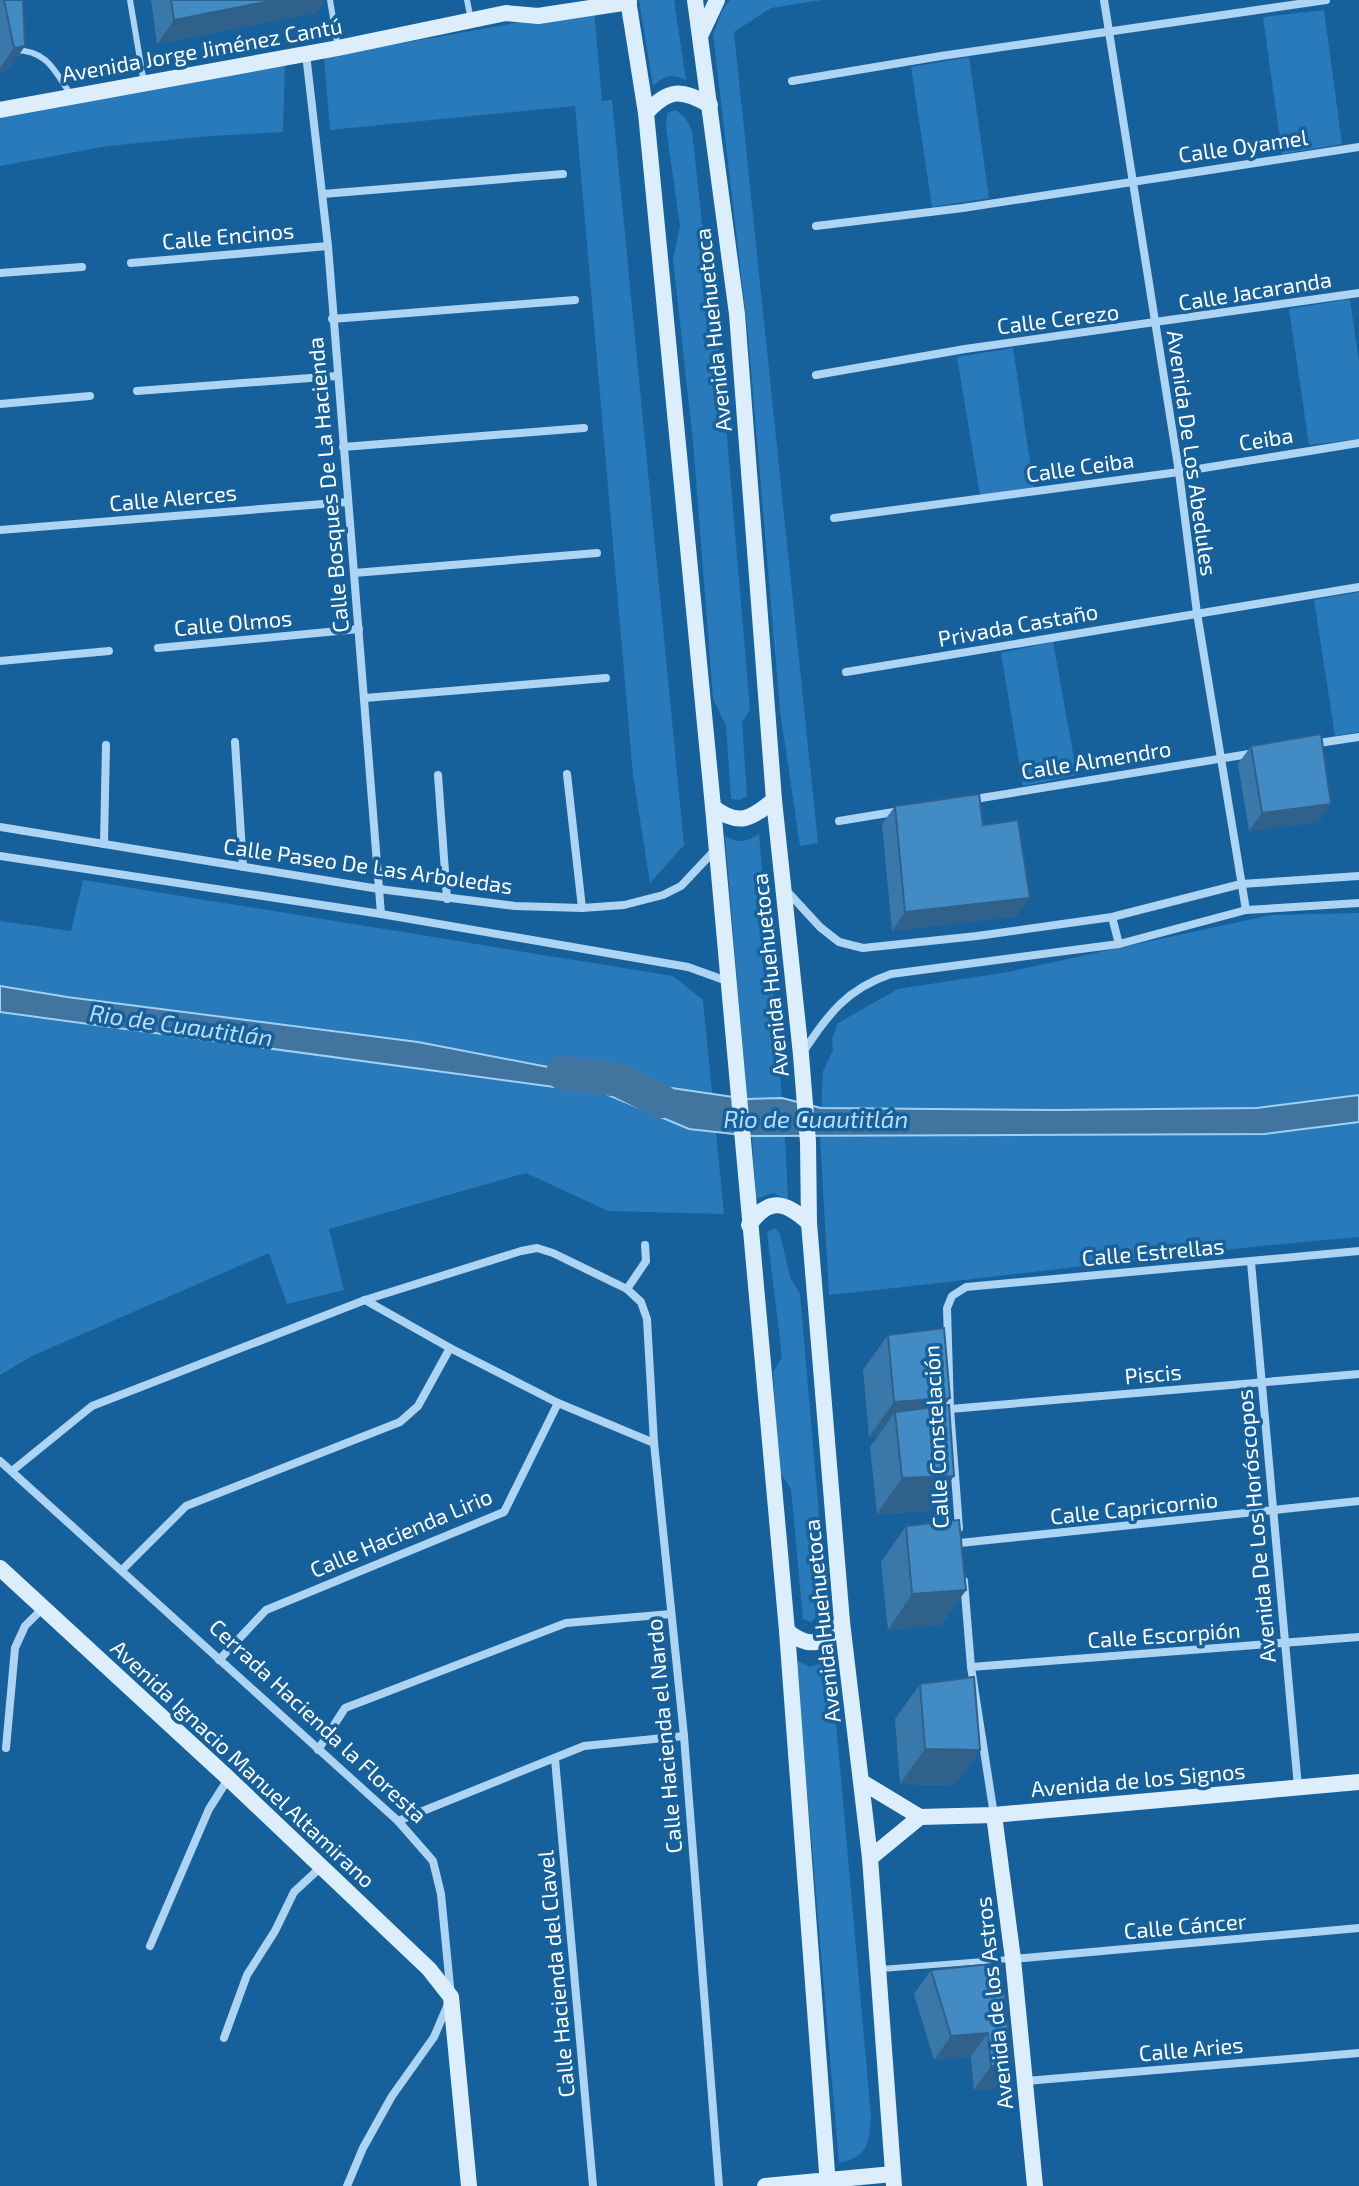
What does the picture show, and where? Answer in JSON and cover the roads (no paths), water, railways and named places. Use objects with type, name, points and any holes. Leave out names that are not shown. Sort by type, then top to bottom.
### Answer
[{"type":"main road","name":"Avenida Jorge Jiménez Cantú","points":[[506,13],[523,0]]},
{"type":"main road","name":"Avenida Huehuetoca","points":[[695,0],[737,314],[774,800],[808,1142],[809,1223],[842,1622],[870,1858],[894,2180]]},
{"type":"main road","points":[[700,36],[717,0]]},
{"type":"main road","name":"Avenida Jorge Jiménez Cantú","points":[[0,110],[338,48],[506,13],[538,16],[629,1]]},
{"type":"main road","name":"Avenida Huehuetoca","points":[[629,1],[646,113],[713,807],[787,1631],[828,2183]]},
{"type":"main road","points":[[646,113],[659,99],[675,92],[692,94],[710,105]]},
{"type":"main road","points":[[713,807],[726,817],[741,820],[757,814],[774,800]]},
{"type":"main road","points":[[749,1225],[759,1210],[777,1204],[795,1210],[809,1223]]},
{"type":"main road","name":"Avenida Ignacio Manuel Altamirano","points":[[0,1568],[416,1954],[451,1997]]},
{"type":"main road","points":[[787,1631],[799,1641],[816,1643],[830,1636],[842,1622]]},
{"type":"main road","points":[[862,1782],[920,1817],[870,1858]]},
{"type":"main road","name":"Avenida de los Signos","points":[[920,1817],[994,1815],[1359,1782]]},
{"type":"main road","name":"Avenida de los Astros","points":[[994,1815],[1013,1959],[1035,2186]]},
{"type":"main road","name":"Cerrada Hacienda la Floresta","points":[[451,1997],[469,2186]]},
{"type":"main road","points":[[765,2186],[894,2180]]},
{"type":"street","name":"Avenida De Los Abedules","points":[[1104,0],[1179,472],[1197,613],[1246,910]]},
{"type":"street","points":[[792,81],[1326,0]]},
{"type":"street","name":"Calle Bosques De La Hacienda","points":[[306,53],[328,246],[381,914]]},
{"type":"street","name":"Calle Oyamel","points":[[816,226],[963,208],[1359,147]]},
{"type":"street","points":[[323,194],[563,174]]},
{"type":"street","name":"Calle Encinos","points":[[131,263],[328,246]]},
{"type":"street","points":[[0,273],[82,267]]},
{"type":"street","name":"Calle Jacaranda","points":[[1155,324],[1359,293]]},
{"type":"street","points":[[332,319],[575,300]]},
{"type":"street","name":"Calle Cerezo","points":[[816,375],[965,349],[1155,324]]},
{"type":"street","points":[[137,391],[337,376]]},
{"type":"street","points":[[0,404],[90,396]]},
{"type":"street","points":[[343,447],[584,428]]},
{"type":"street","name":"Ceiba","points":[[1179,472],[1359,443]]},
{"type":"street","name":"Calle Ceiba","points":[[834,518],[1179,472]]},
{"type":"street","name":"Calle Alerces","points":[[0,530],[348,502]]},
{"type":"street","points":[[354,573],[597,553]]},
{"type":"street","name":"Privada Castaño","points":[[846,672],[1359,587]]},
{"type":"street","name":"Calle Olmos","points":[[158,648],[359,629]]},
{"type":"street","points":[[0,661],[109,651]]},
{"type":"street","points":[[365,698],[606,678]]},
{"type":"street","points":[[1297,747],[1359,737]]},
{"type":"street","points":[[235,742],[243,867]]},
{"type":"street","points":[[104,844],[106,745]]},
{"type":"street","name":"Calle Almendro","points":[[961,801],[1266,751]]},
{"type":"street","points":[[567,774],[582,908]]},
{"type":"street","points":[[438,775],[447,899]]},
{"type":"street","points":[[839,821],[915,808]]},
{"type":"street","name":"Calle Paseo De Las Arboledas","points":[[0,827],[379,889],[515,906],[582,908],[624,905],[663,895],[681,886],[715,850]]},
{"type":"street","name":"Calle Paseo De Las Arboledas","points":[[0,856],[381,914],[688,967],[727,981]]},
{"type":"street","points":[[784,887],[820,927],[839,942],[863,948],[1112,917],[1241,884],[1359,876]]},
{"type":"street","points":[[801,1055],[834,1008],[859,989],[883,977],[989,959],[1119,944],[1246,910],[1359,903]]},
{"type":"street","points":[[1112,917],[1119,944]]},
{"type":"street","points":[[12,1471],[92,1406],[365,1300],[537,1248],[627,1289],[646,1261],[645,1245]]},
{"type":"street","name":"Calle Estrellas","points":[[952,1296],[966,1287],[1359,1251]]},
{"type":"street","name":"Avenida De Los Horóscopos","points":[[1251,1262],[1298,1788]]},
{"type":"street","name":"Calle Hacienda el Nardo","points":[[627,1289],[641,1302],[647,1319],[654,1443],[684,1736],[719,2186]]},
{"type":"street","name":"Calle Constelación","points":[[952,1296],[947,1308],[950,1409],[962,1559]]},
{"type":"street","points":[[365,1300],[558,1403],[654,1443]]},
{"type":"street","points":[[122,1570],[186,1506],[400,1422],[418,1406],[450,1348]]},
{"type":"street","name":"Piscis","points":[[950,1409],[1359,1374]]},
{"type":"street","name":"Calle Hacienda Lirio","points":[[219,1660],[266,1610],[504,1512],[558,1403]]},
{"type":"street","name":"Cerrada Hacienda la Floresta","points":[[0,1461],[398,1821],[433,1861],[441,1894],[451,1997]]},
{"type":"street","name":"Calle Capricornio","points":[[960,1543],[1359,1501]]},
{"type":"street","points":[[963,1574],[971,1667],[994,1815]]},
{"type":"street","points":[[6,1748],[15,1648],[25,1626],[43,1608]]},
{"type":"street","points":[[318,1750],[345,1708],[566,1623],[671,1614]]},
{"type":"street","name":"Calle Escorpión","points":[[971,1667],[1359,1637]]},
{"type":"street","points":[[398,1821],[584,1746],[684,1736]]},
{"type":"street","name":"Calle Hacienda del Clavel","points":[[555,1759],[593,2186]]},
{"type":"street","points":[[150,1946],[209,1809],[228,1778]]},
{"type":"street","points":[[224,2038],[247,1975],[275,1931],[294,1892],[321,1866]]},
{"type":"street","name":"Calle Cáncer","points":[[1013,1959],[1359,1928]]},
{"type":"street","points":[[347,2186],[363,2148],[392,2096],[434,2037],[451,1997]]},
{"type":"street","name":"Calle Aries","points":[[1026,2081],[1359,2053]]},
{"type":"lane","points":[[130,0],[144,83]]},
{"type":"lane","points":[[330,0],[338,48]]},
{"type":"lane","points":[[467,0],[471,20]]},
{"type":"lane","points":[[7,50],[26,50],[47,59],[72,97]]},
{"type":"lane","points":[[879,1969],[1013,1959]]},
{"type":"water","points":[[0,986],[418,1042],[610,1079],[747,1099],[782,1098],[821,1108],[1257,1108],[1359,1095],[1359,1122],[1265,1134],[752,1136],[689,1129],[606,1094],[0,1012]]},
{"type":"waterway","name":"Rio de Cuautitlán","points":[[563,1073],[619,1080],[661,1101]]}]
